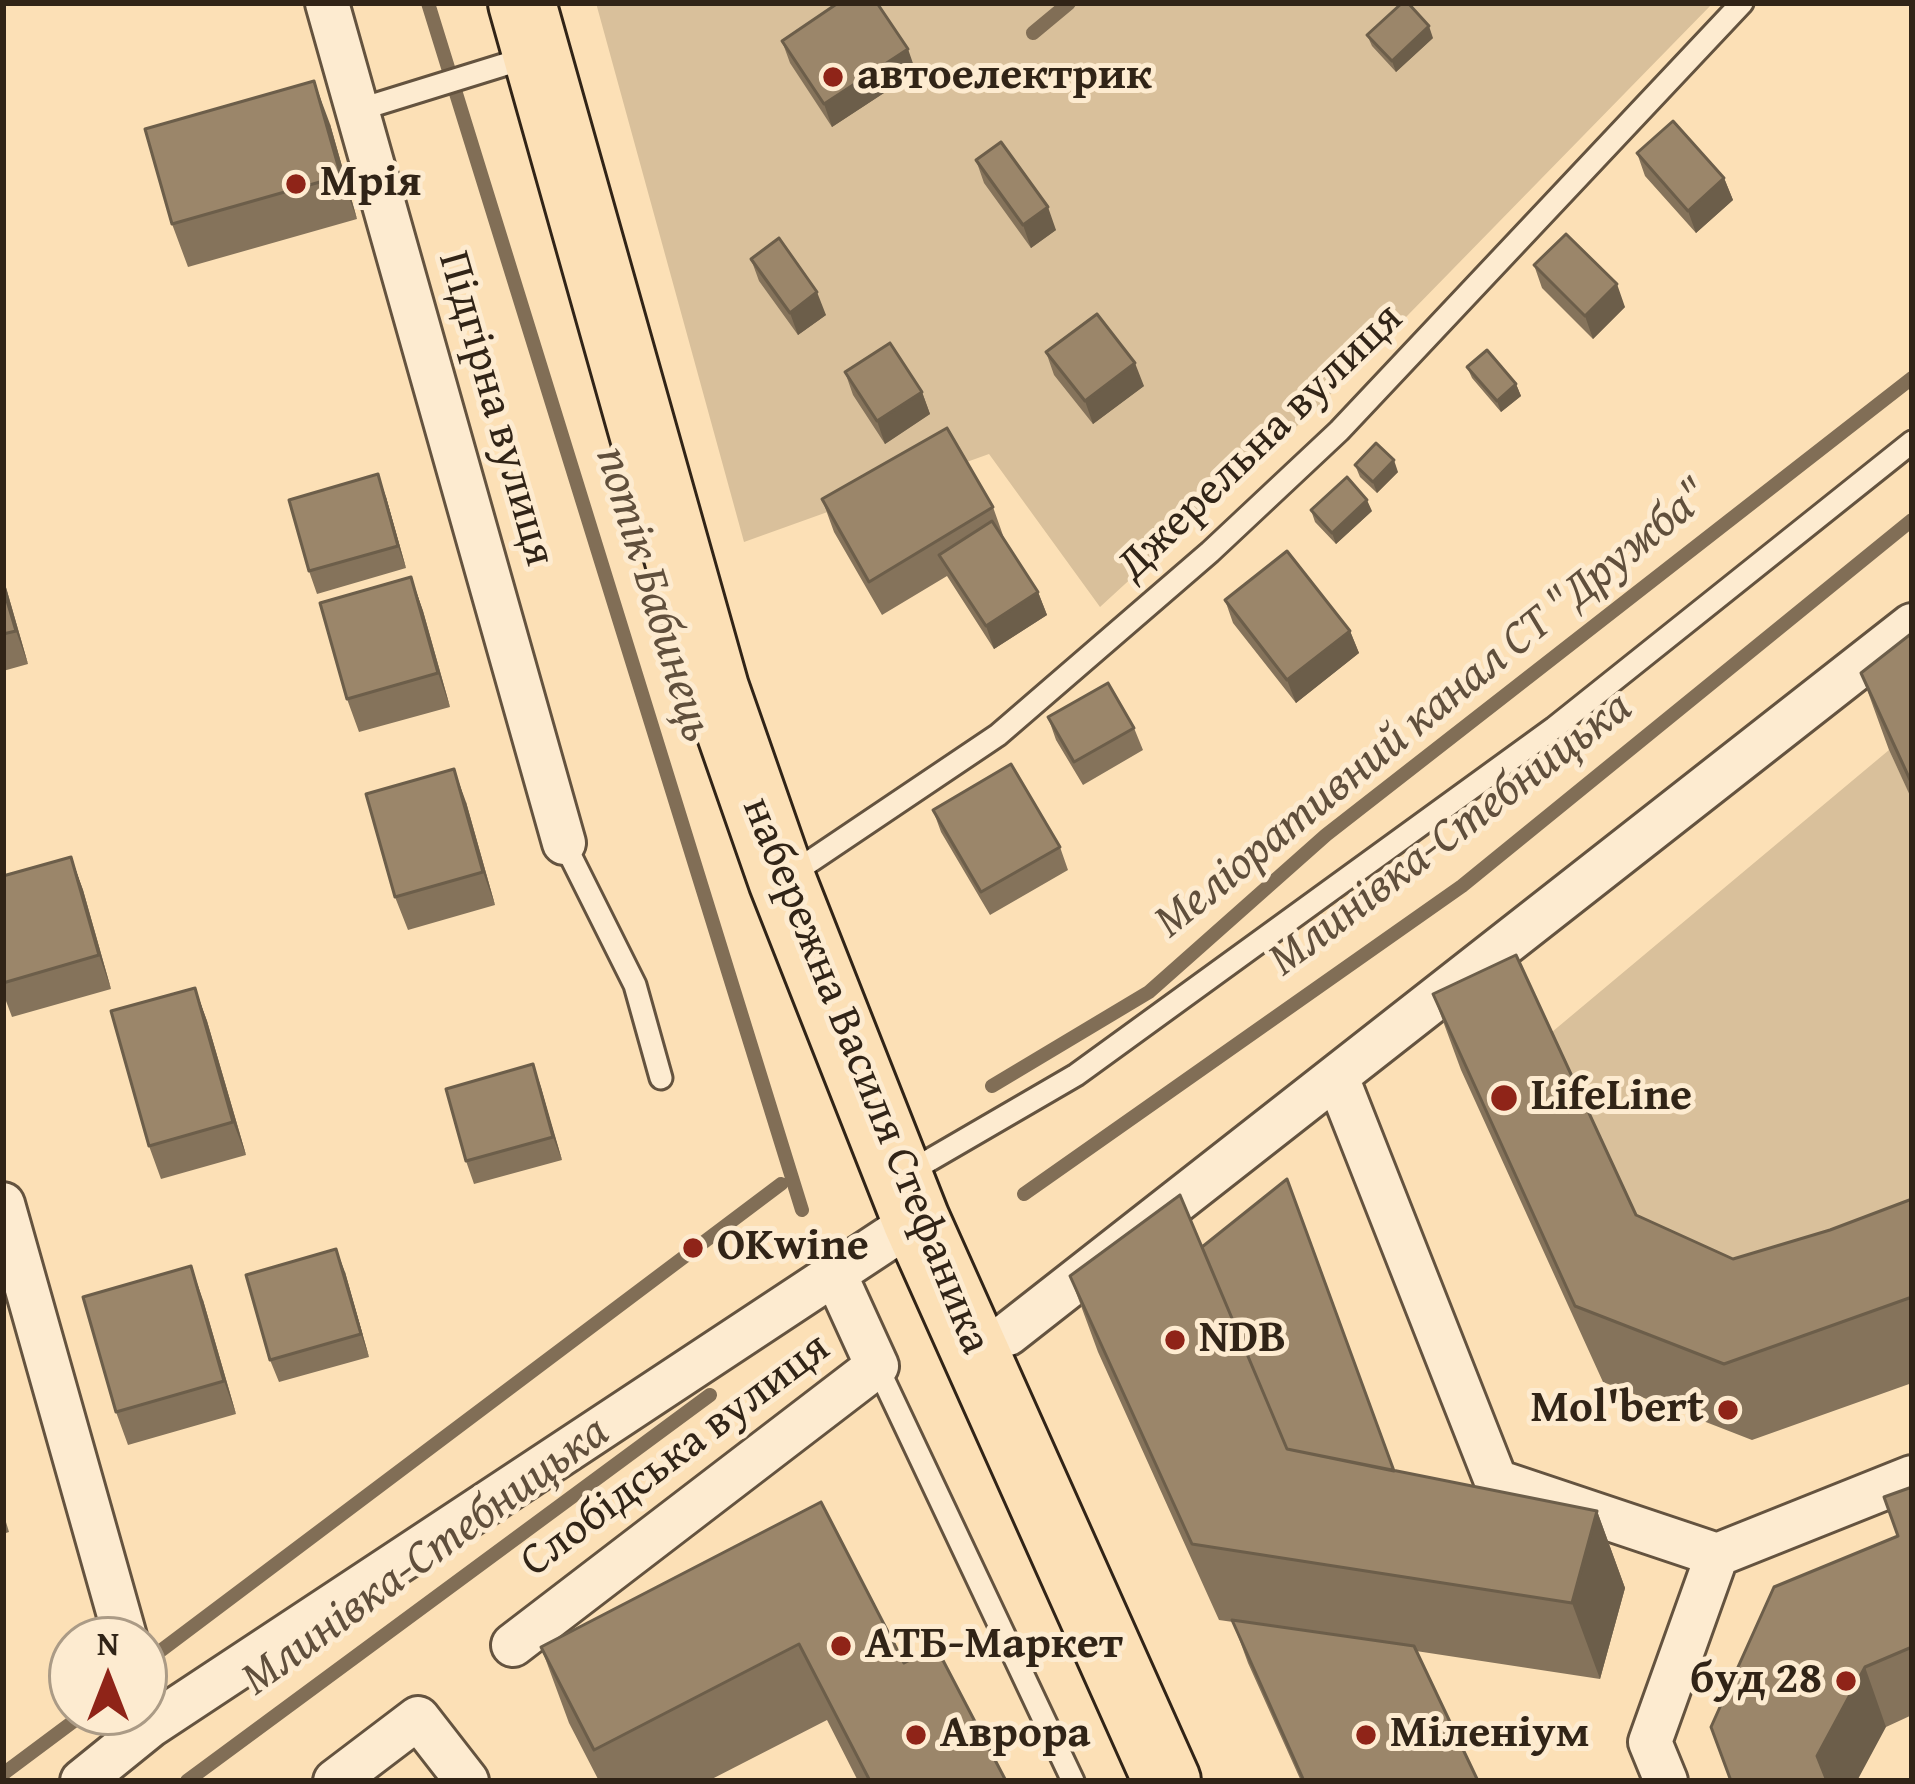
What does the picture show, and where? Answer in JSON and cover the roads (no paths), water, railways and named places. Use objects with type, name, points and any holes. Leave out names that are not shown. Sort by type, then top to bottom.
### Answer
[{"type":"main road","name":"набережна Василя Стефаника","points":[[529,29],[715,688],[782,880],[908,1199],[1167,1781]]},
{"type":"street","name":"Підгірна вулиця","points":[[327,3],[564,843]]},
{"type":"street","points":[[1008,1334],[1912,625]]},
{"type":"street","points":[[1337,1077],[1496,1481],[1717,1555],[1912,1477]]},
{"type":"street","points":[[168,1701],[835,1274],[908,1199]]},
{"type":"street","points":[[3,1204],[119,1616]]},
{"type":"street","name":"Слобідська вулиця","points":[[513,1645],[877,1366],[835,1274]]},
{"type":"street","points":[[1666,1781],[1650,1742],[1717,1555]]},
{"type":"street","points":[[335,1781],[418,1718],[467,1781]]},
{"type":"street","points":[[82,1781],[126,1736]]},
{"type":"lane","name":"Джерельна вулиця","points":[[782,880],[998,735],[1210,552],[1355,414],[1742,3]]},
{"type":"lane","points":[[358,110],[529,29]]},
{"type":"lane","points":[[908,1199],[1497,770],[1912,442]]},
{"type":"lane","points":[[564,843],[635,985],[661,1078]]},
{"type":"lane","points":[[877,1366],[1073,1781]]},
{"type":"waterway","name":"потік Бабинець","points":[[428,3],[802,1210]]},
{"type":"waterway","points":[[1033,33],[1069,3]]},
{"type":"waterway","name":"Меліоративний канал СТ \"Дружба\"","points":[[992,1086],[1149,992],[1326,835],[1912,378]]},
{"type":"waterway","name":"Млинівка-Стебницька","points":[[1024,1194],[1462,886],[1912,520]]},
{"type":"waterway","points":[[168,1645],[781,1184]]},
{"type":"waterway","name":"Млинівка-Стебницька","points":[[187,1781],[710,1395]]},
{"type":"waterway","points":[[3,1774],[54,1736]]},
{"type":"place","name":"автоелектрик","points":[[833,77]]},
{"type":"place","name":"Мрія","points":[[296,184]]},
{"type":"place","name":"LifeLine","points":[[1504,1098]]},
{"type":"place","name":"OKwine","points":[[693,1248]]},
{"type":"place","name":"NDB","points":[[1175,1340]]},
{"type":"place","name":"Mol'bert","points":[[1728,1410]]},
{"type":"place","name":"АТБ-Маркет","points":[[841,1646]]},
{"type":"place","name":"буд 28","points":[[1846,1681]]},
{"type":"place","name":"Аврора","points":[[916,1735]]},
{"type":"place","name":"Міленіум","points":[[1366,1735]]}]
